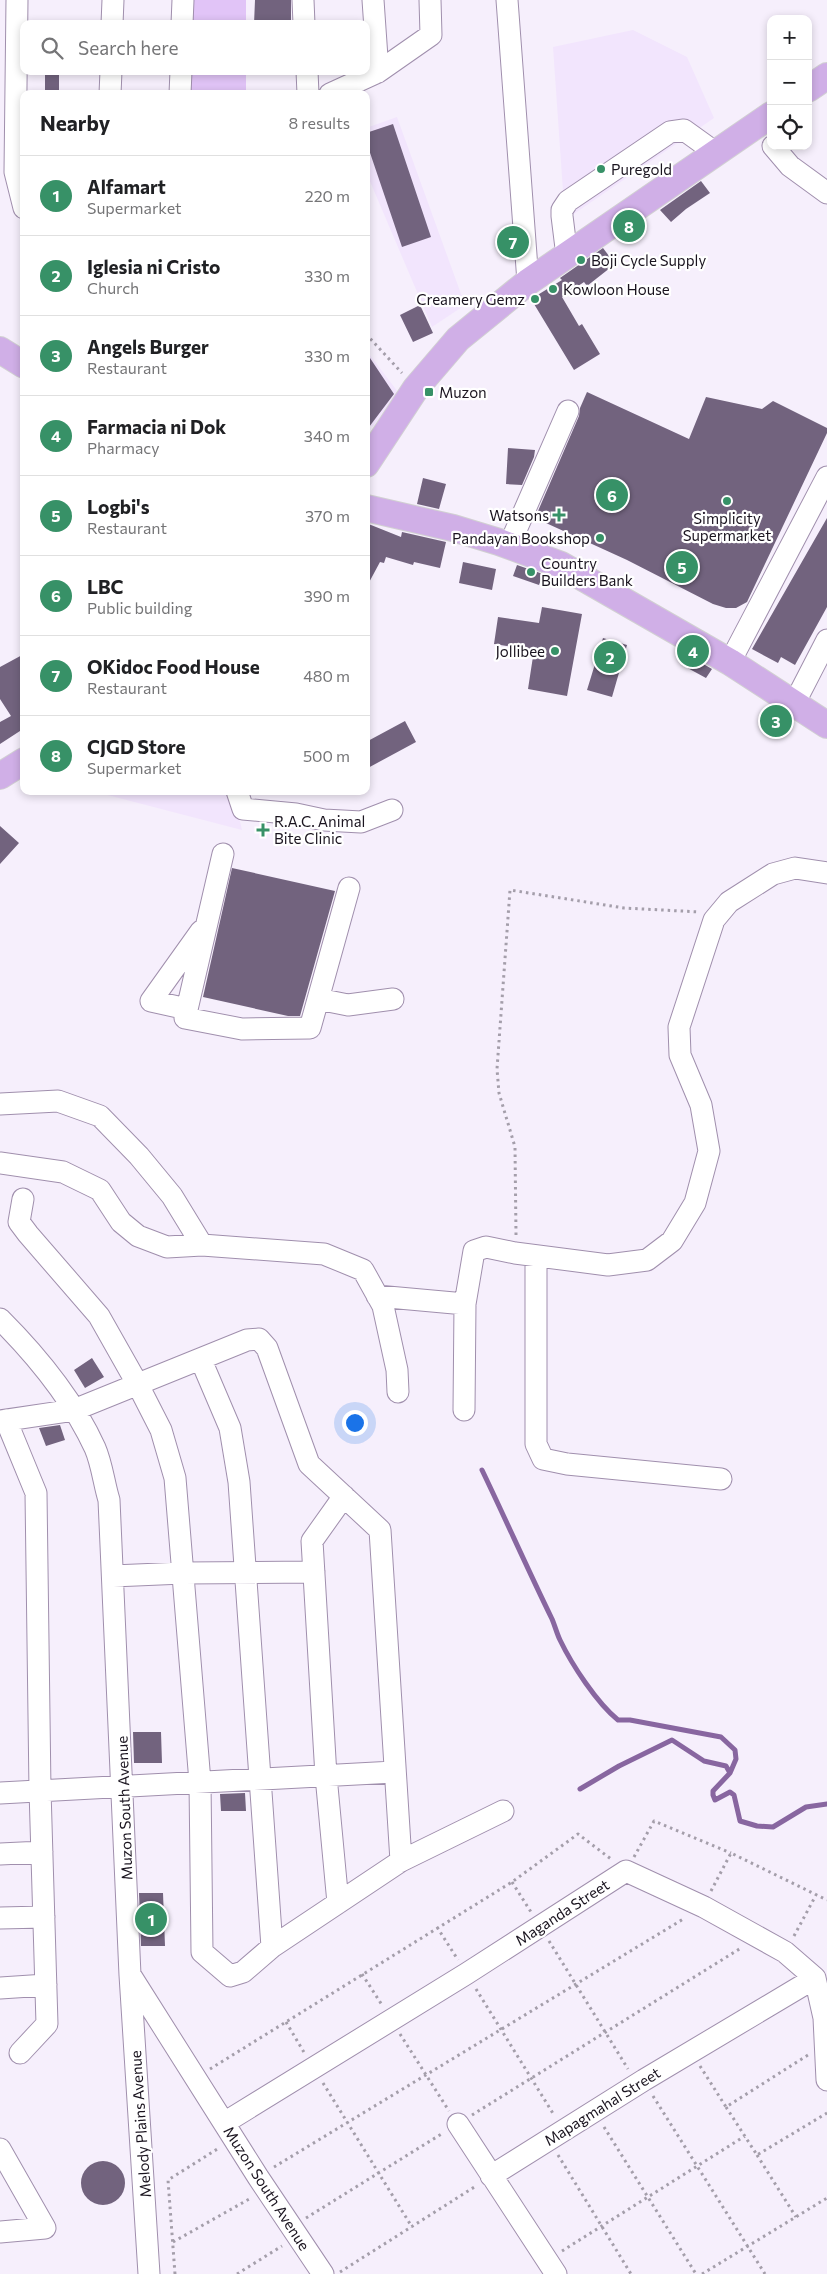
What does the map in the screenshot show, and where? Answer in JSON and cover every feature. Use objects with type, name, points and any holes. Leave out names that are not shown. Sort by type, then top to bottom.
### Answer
[{"type":"main road","points":[[812,86],[827,76]]},
{"type":"main road","points":[[370,458],[416,388],[458,339],[528,282],[716,153],[767,133]]},
{"type":"main road","points":[[370,509],[453,528],[561,565],[730,662],[827,725]]},
{"type":"main road","points":[[0,776],[20,764]]},
{"type":"street","points":[[17,0],[7,170],[20,199]]},
{"type":"street","points":[[112,20],[113,0]]},
{"type":"street","points":[[182,20],[183,0]]},
{"type":"street","points":[[302,0],[304,20]]},
{"type":"street","points":[[373,0],[378,72]]},
{"type":"street","points":[[339,90],[378,72],[431,35],[430,0]]},
{"type":"street","points":[[507,0],[528,282]]},
{"type":"street","points":[[110,75],[110,90]]},
{"type":"street","points":[[180,90],[181,75]]},
{"type":"street","points":[[307,75],[308,90]]},
{"type":"street","points":[[567,256],[562,210],[568,201],[670,132],[684,130],[716,153]]},
{"type":"street","points":[[779,150],[790,166],[827,193]]},
{"type":"street","points":[[510,546],[568,411]]},
{"type":"street","points":[[730,662],[827,477]]},
{"type":"street","points":[[794,704],[827,640]]},
{"type":"street","points":[[238,795],[243,809],[296,814],[324,820],[361,822],[392,810]]},
{"type":"street","points":[[223,854],[185,1018],[242,1029],[310,1028],[349,888]]},
{"type":"street","points":[[464,1410],[465,1304],[474,1251],[486,1247],[514,1253],[608,1265],[647,1260],[672,1241],[695,1203],[709,1150],[701,1105],[680,1055],[678,1027],[714,920],[729,902],[773,874],[795,868],[827,873]]},
{"type":"street","points":[[187,1009],[152,1001],[207,922]]},
{"type":"street","points":[[318,999],[348,1006],[393,999]]},
{"type":"street","points":[[0,1104],[58,1101],[100,1116],[139,1156],[172,1196],[202,1245]]},
{"type":"street","points":[[0,1163],[63,1172],[100,1190],[121,1222],[138,1236],[167,1247],[202,1245],[324,1254],[363,1270],[383,1306],[395,1361],[398,1392]]},
{"type":"street","points":[[23,1199],[19,1222],[99,1316],[161,1430],[175,1478],[200,1782],[202,1952],[230,1976],[243,1972],[272,1948],[400,1861],[503,1811]]},
{"type":"street","points":[[536,1256],[536,1444],[543,1459],[567,1464],[720,1479]]},
{"type":"street","points":[[377,1296],[465,1304]]},
{"type":"street","name":"Muzon South Avenue","points":[[0,1318],[20,1339],[74,1410],[96,1450],[109,1500],[130,1975],[262,2183],[323,2274]]},
{"type":"street","points":[[20,2054],[47,2024],[40,1790],[36,1493],[3,1421],[74,1410],[247,1340],[259,1339],[267,1348],[309,1464],[380,1530],[400,1861]]},
{"type":"street","points":[[201,1360],[230,1428],[239,1482],[272,1948]]},
{"type":"street","points":[[338,1903],[326,1776],[312,1541],[344,1496]]},
{"type":"street","points":[[113,1576],[183,1573],[314,1572]]},
{"type":"street","points":[[0,1792],[394,1772]]},
{"type":"street","points":[[0,1854],[42,1852]]},
{"type":"street","name":"Maganda Street","points":[[229,2130],[314,2068],[466,1974],[626,1871],[704,1907],[785,1952],[815,1978]]},
{"type":"street","points":[[0,1918],[44,1917]]},
{"type":"street","name":"Melody Plains Avenue","points":[[130,1975],[149,2274]]},
{"type":"street","points":[[815,1978],[824,2018],[827,2080]]},
{"type":"street","name":"Mapagmahal Street","points":[[491,2176],[641,2082],[815,1978]]},
{"type":"street","points":[[0,1988],[46,1986]]},
{"type":"street","points":[[458,2124],[552,2267]]},
{"type":"street","points":[[0,2149],[45,2228],[0,2232]]},
{"type":"path","points":[[370,338],[416,388]]},
{"type":"path","points":[[514,1253],[517,1200],[514,1147],[499,1093],[497,1069],[510,890],[624,908],[720,913]]},
{"type":"path","points":[[196,2078],[512,1882],[578,1834],[626,1871],[654,1821],[731,1853],[827,1900]]},
{"type":"path","points":[[173,2242],[262,2183],[347,2122],[704,1907],[731,1853]]},
{"type":"path","points":[[512,1882],[574,1984],[697,2166],[765,2274]]},
{"type":"path","points":[[785,1952],[816,1895]]},
{"type":"path","points":[[437,1927],[532,2079],[556,2135],[600,2226],[631,2274]]},
{"type":"path","points":[[237,2274],[294,2231],[378,2173],[758,1937]]},
{"type":"path","points":[[362,1974],[458,2124]]},
{"type":"path","points":[[286,2022],[412,2227]]},
{"type":"path","points":[[726,2107],[826,2044]]},
{"type":"path","points":[[691,2052],[796,2217]]},
{"type":"path","points":[[594,2111],[696,2274]]},
{"type":"path","points":[[757,2154],[827,2113]]},
{"type":"path","points":[[175,2274],[168,2180],[229,2130]]},
{"type":"path","points":[[552,2267],[600,2226],[745,2136]]},
{"type":"path","points":[[338,2274],[491,2176]]},
{"type":"path","points":[[702,2274],[827,2198]]},
{"type":"shaded area","points":[[188,0],[246,0],[246,20],[188,20]]},
{"type":"shaded area","name":"Puregold","points":[[633,30],[687,57],[714,118],[565,220],[553,47]]},
{"type":"shaded area","points":[[188,75],[246,75],[246,90],[187,90]]},
{"type":"shaded area","points":[[397,117],[465,305],[432,327],[370,181],[370,127]]},
{"type":"shaded area","points":[[370,355],[398,392],[373,427],[370,425]]},
{"type":"shaded area","points":[[107,795],[234,795],[242,830]]},
{"type":"building","points":[[255,0],[291,0],[291,20],[254,20]]},
{"type":"building","points":[[45,75],[59,75],[59,90],[45,90]]},
{"type":"building","points":[[393,124],[431,237],[402,247],[370,153],[370,132]]},
{"type":"building","points":[[701,181],[710,193],[671,222],[660,210]]},
{"type":"building","points":[[603,248],[615,264],[587,286],[584,282],[562,297],[579,326],[582,324],[600,354],[574,370],[531,299],[562,280],[560,278]]},
{"type":"building","points":[[420,305],[433,333],[413,342],[400,315]]},
{"type":"building","points":[[370,358],[394,394],[370,426]]},
{"type":"building","name":"Simplicity Supermarket","points":[[587,392],[689,439],[706,397],[762,409],[773,401],[827,428],[827,433],[747,602],[736,608],[726,608],[713,604],[627,560],[535,518],[579,416],[580,408]]},
{"type":"building","points":[[508,448],[535,450],[522,485],[506,484]]},
{"type":"building","points":[[423,478],[446,484],[439,509],[417,504]]},
{"type":"building","points":[[827,518],[827,607],[795,665],[781,657],[778,663],[752,649]]},
{"type":"building","points":[[370,525],[401,537],[402,532],[446,542],[440,568],[414,562],[413,565],[386,557],[384,563],[380,562],[370,581]]},
{"type":"building","points":[[463,562],[496,569],[492,590],[459,583]]},
{"type":"building","points":[[517,565],[543,574],[539,585],[513,576]]},
{"type":"building","name":"Jollibee","points":[[542,607],[582,614],[567,696],[528,689],[534,650],[494,644],[498,617],[539,623]]},
{"type":"building","points":[[603,638],[627,645],[612,697],[587,690]]},
{"type":"building","points":[[688,655],[712,669],[706,678],[682,665]]},
{"type":"building","points":[[20,656],[20,731],[0,744],[0,722],[11,716],[0,699],[0,667]]},
{"type":"building","points":[[405,721],[416,742],[370,767],[370,740]]},
{"type":"building","points":[[0,826],[19,843],[0,864]]},
{"type":"building","points":[[232,868],[335,891],[300,1016],[288,1016],[203,997]]},
{"type":"building","points":[[92,1358],[104,1377],[85,1388],[74,1370]]},
{"type":"building","points":[[60,1425],[65,1440],[46,1446],[39,1428]]},
{"type":"building","points":[[133,1732],[161,1732],[162,1763],[134,1763]]},
{"type":"building","points":[[245,1793],[246,1811],[221,1811],[220,1794]]},
{"type":"building","points":[[139,1893],[163,1893],[165,1946],[141,1946]]},
{"type":"building","points":[[103,2161],[115,2165],[121,2171],[125,2183],[121,2195],[115,2201],[103,2205],[91,2201],[85,2195],[81,2183],[85,2171],[91,2165]]},
{"type":"waterway","points":[[482,1470],[565,1650],[578,1672],[602,1704],[618,1720],[630,1720],[721,1737],[735,1750],[736,1759],[730,1773]]},
{"type":"waterway","points":[[580,1789],[619,1766],[672,1740],[704,1761],[726,1766],[730,1773],[713,1791],[713,1795],[715,1800],[730,1792],[734,1795],[740,1821],[757,1826],[773,1827],[806,1807],[827,1804]]},
{"type":"place","name":"Puregold","points":[[601,169]]},
{"type":"place","name":"CJGD Store","points":[[629,226]]},
{"type":"place","name":"OKidoc Food House","points":[[513,242]]},
{"type":"place","name":"Boji Cycle Supply","points":[[581,260]]},
{"type":"place","name":"Kowloon House","points":[[553,289]]},
{"type":"place","name":"Creamery Gemz","points":[[535,299]]},
{"type":"place","name":"Muzon","points":[[429,392]]},
{"type":"place","name":"LBC","points":[[612,495]]},
{"type":"place","name":"Simplicity Supermarket","points":[[727,501]]},
{"type":"place","name":"Watsons","points":[[559,515]]},
{"type":"place","name":"Pandayan Bookshop","points":[[600,538]]},
{"type":"place","name":"Logbi's","points":[[682,567]]},
{"type":"place","name":"Country Builders Bank","points":[[531,572]]},
{"type":"place","name":"Jollibee","points":[[555,651]]},
{"type":"place","name":"Farmacia ni Dok","points":[[693,651]]},
{"type":"place","name":"Iglesia ni Cristo","points":[[610,657]]},
{"type":"place","name":"Angels Burger","points":[[776,721]]},
{"type":"place","name":"R.A.C. Animal Bite Clinic","points":[[263,830]]},
{"type":"place","name":"Alfamart","points":[[151,1919]]}]
